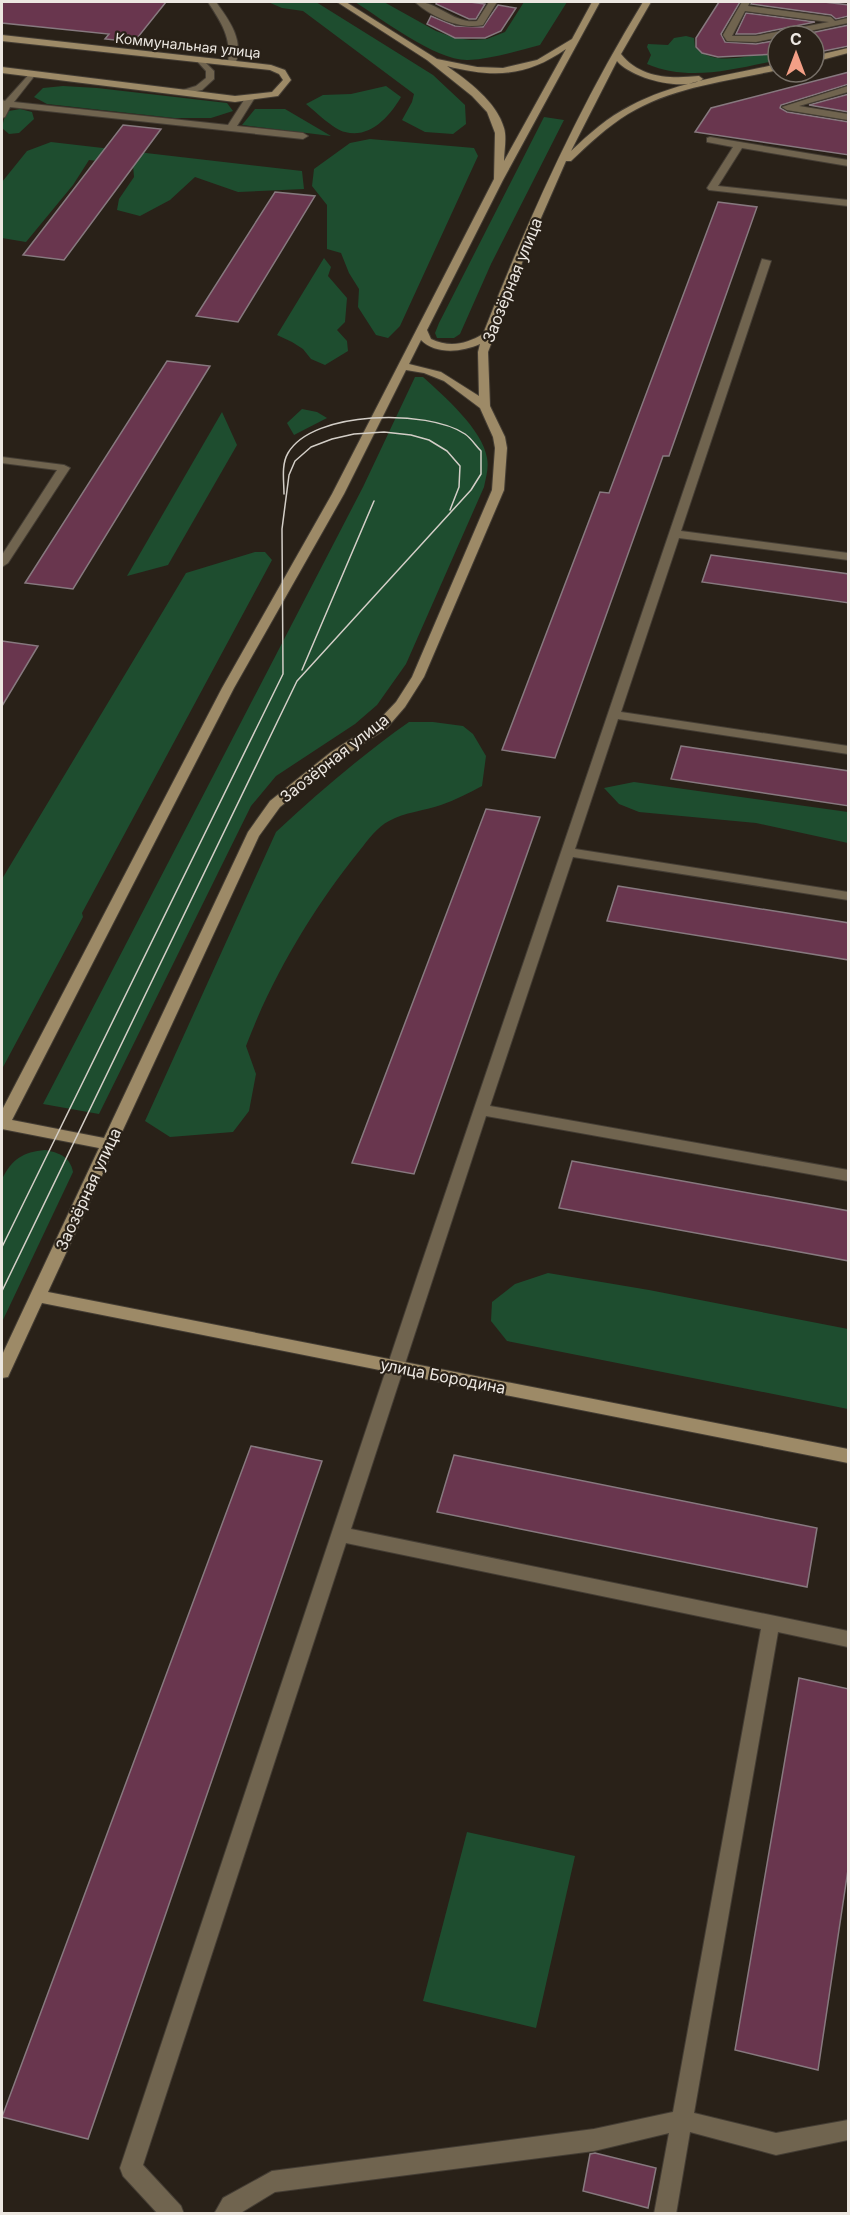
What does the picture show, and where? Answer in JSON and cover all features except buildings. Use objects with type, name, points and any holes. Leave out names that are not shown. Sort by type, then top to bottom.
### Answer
[{"type":"main road","points":[[341,2],[428,57],[469,89],[490,111],[499,126],[498,180]]},
{"type":"main road","points":[[108,1144],[2,1124],[228,688],[338,494],[498,180],[596,2]]},
{"type":"main road","name":"Заозёрная улица","points":[[2,1372],[253,835],[274,804],[336,755],[381,726],[401,704],[418,677],[498,490],[501,448],[499,437],[485,406],[483,352],[488,336],[558,170],[616,53],[647,2]]},
{"type":"main road","name":"Коммунальная улица","points":[[2,38],[271,68],[286,76],[287,80],[274,94],[249,99],[2,70]]},
{"type":"main road","points":[[428,57],[474,69],[510,69],[541,61],[574,39]]},
{"type":"main road","points":[[826,56],[849,51]]},
{"type":"main road","points":[[616,53],[630,70],[662,79],[683,81],[738,76]]},
{"type":"main road","points":[[558,170],[587,141],[633,108],[662,96],[766,70]]},
{"type":"main road","points":[[422,330],[427,341],[434,345],[456,348],[468,347],[488,336]]},
{"type":"main road","points":[[403,367],[424,369],[448,378],[485,406]]},
{"type":"main road","name":"улица Бородина","points":[[38,1296],[849,1456]]},
{"type":"street","points":[[212,2],[228,24],[236,50],[232,63]]},
{"type":"street","points":[[419,2],[456,21],[475,25],[480,23],[493,2]]},
{"type":"street","points":[[744,5],[848,22],[756,39],[730,39],[727,35],[744,5]]},
{"type":"street","points":[[186,92],[200,88],[210,79],[210,70],[200,60]]},
{"type":"street","points":[[2,115],[4,103],[33,74]]},
{"type":"street","points":[[849,89],[787,107],[849,117]]},
{"type":"street","points":[[231,128],[249,99]]},
{"type":"street","points":[[4,103],[303,136]]},
{"type":"street","points":[[710,140],[849,163]]},
{"type":"street","points":[[739,145],[712,188],[849,203]]},
{"type":"street","points":[[173,2214],[131,2168],[481,1110],[766,261]]},
{"type":"street","points":[[2,460],[64,468],[2,563]]},
{"type":"street","points":[[675,534],[849,557]]},
{"type":"street","points":[[614,715],[849,750]]},
{"type":"street","points":[[568,852],[849,896]]},
{"type":"street","points":[[481,1110],[849,1176]]},
{"type":"street","points":[[340,1534],[849,1639]]},
{"type":"street","points":[[665,2214],[771,1623]]},
{"type":"street","points":[[225,2214],[231,2206],[272,2182],[594,2140],[682,2120],[776,2144],[849,2130]]},
{"type":"green space","points":[[268,2],[316,2],[433,75],[465,105],[466,124],[453,134],[425,132],[402,120],[414,94],[303,11],[282,8]]},
{"type":"green space","points":[[355,2],[384,2],[436,31],[455,38],[471,40],[487,39],[505,32],[524,2],[567,2],[540,45],[468,60],[441,54],[425,47]]},
{"type":"green space","points":[[686,36],[694,38],[695,47],[712,57],[734,58],[766,53],[766,62],[729,70],[696,73],[679,72],[647,64],[651,55],[648,44],[668,45],[674,38]]},
{"type":"green space","points":[[63,86],[227,103],[233,111],[211,118],[174,118],[47,104],[34,97],[43,88]]},
{"type":"green space","points":[[386,86],[401,97],[385,118],[363,132],[341,131],[306,104],[323,95],[351,94]]},
{"type":"green space","points":[[20,109],[32,112],[34,119],[19,133],[9,134],[2,128],[4,119],[9,111]]},
{"type":"green space","points":[[255,109],[285,109],[331,136],[242,125]]},
{"type":"green space","points":[[544,117],[564,120],[491,264],[460,334],[454,338],[437,338],[435,333],[439,323]]},
{"type":"green space","points":[[370,139],[474,148],[478,156],[400,326],[388,338],[376,335],[358,307],[359,289],[341,253],[327,249],[327,205],[312,186],[314,169],[350,143]]},
{"type":"green space","points":[[51,142],[302,171],[304,189],[238,192],[195,177],[170,200],[140,216],[117,210],[119,199],[134,177],[133,165],[89,160],[73,185],[26,242],[2,238],[2,182],[27,151]]},
{"type":"green space","points":[[324,258],[331,267],[328,276],[347,298],[345,322],[337,330],[347,341],[348,351],[325,365],[311,359],[303,349],[277,335]]},
{"type":"green space","points":[[415,377],[423,377],[471,425],[484,447],[488,465],[484,487],[406,664],[377,705],[355,724],[276,776],[251,806],[99,1114],[43,1104],[363,487]]},
{"type":"green space","points":[[302,409],[317,412],[327,418],[294,435],[287,423]]},
{"type":"green space","points":[[222,412],[237,445],[168,565],[127,576]]},
{"type":"green space","points":[[255,552],[265,552],[272,560],[82,913],[83,917],[2,1069],[2,879],[186,573]]},
{"type":"green space","points":[[409,722],[463,726],[473,734],[486,756],[482,786],[441,805],[395,818],[373,834],[310,919],[281,969],[256,1020],[246,1046],[256,1074],[249,1111],[233,1132],[170,1137],[145,1121],[276,832],[341,775]]},
{"type":"green space","points":[[634,782],[848,812],[848,843],[756,823],[639,812],[619,804],[604,788]]},
{"type":"green space","points":[[45,1150],[64,1156],[73,1172],[2,1322],[2,1179],[10,1166],[19,1158]]},
{"type":"green space","points":[[548,1273],[649,1290],[848,1329],[848,1409],[507,1341],[491,1321],[492,1302],[515,1284]]},
{"type":"green space","points":[[467,1832],[575,1856],[536,2028],[423,2001]]},
{"type":"tram line","points":[[2,1291],[297,681],[471,490],[481,474],[481,451],[465,434],[448,426],[425,420],[372,418],[345,422],[321,428],[301,439],[288,453],[284,468],[284,494]]},
{"type":"tram line","points":[[2,1247],[283,674],[282,529],[289,475],[295,461],[311,447],[354,434],[384,432],[429,440],[447,451],[460,466],[459,487],[450,510]]},
{"type":"tram line","points":[[302,670],[374,501]]}]
